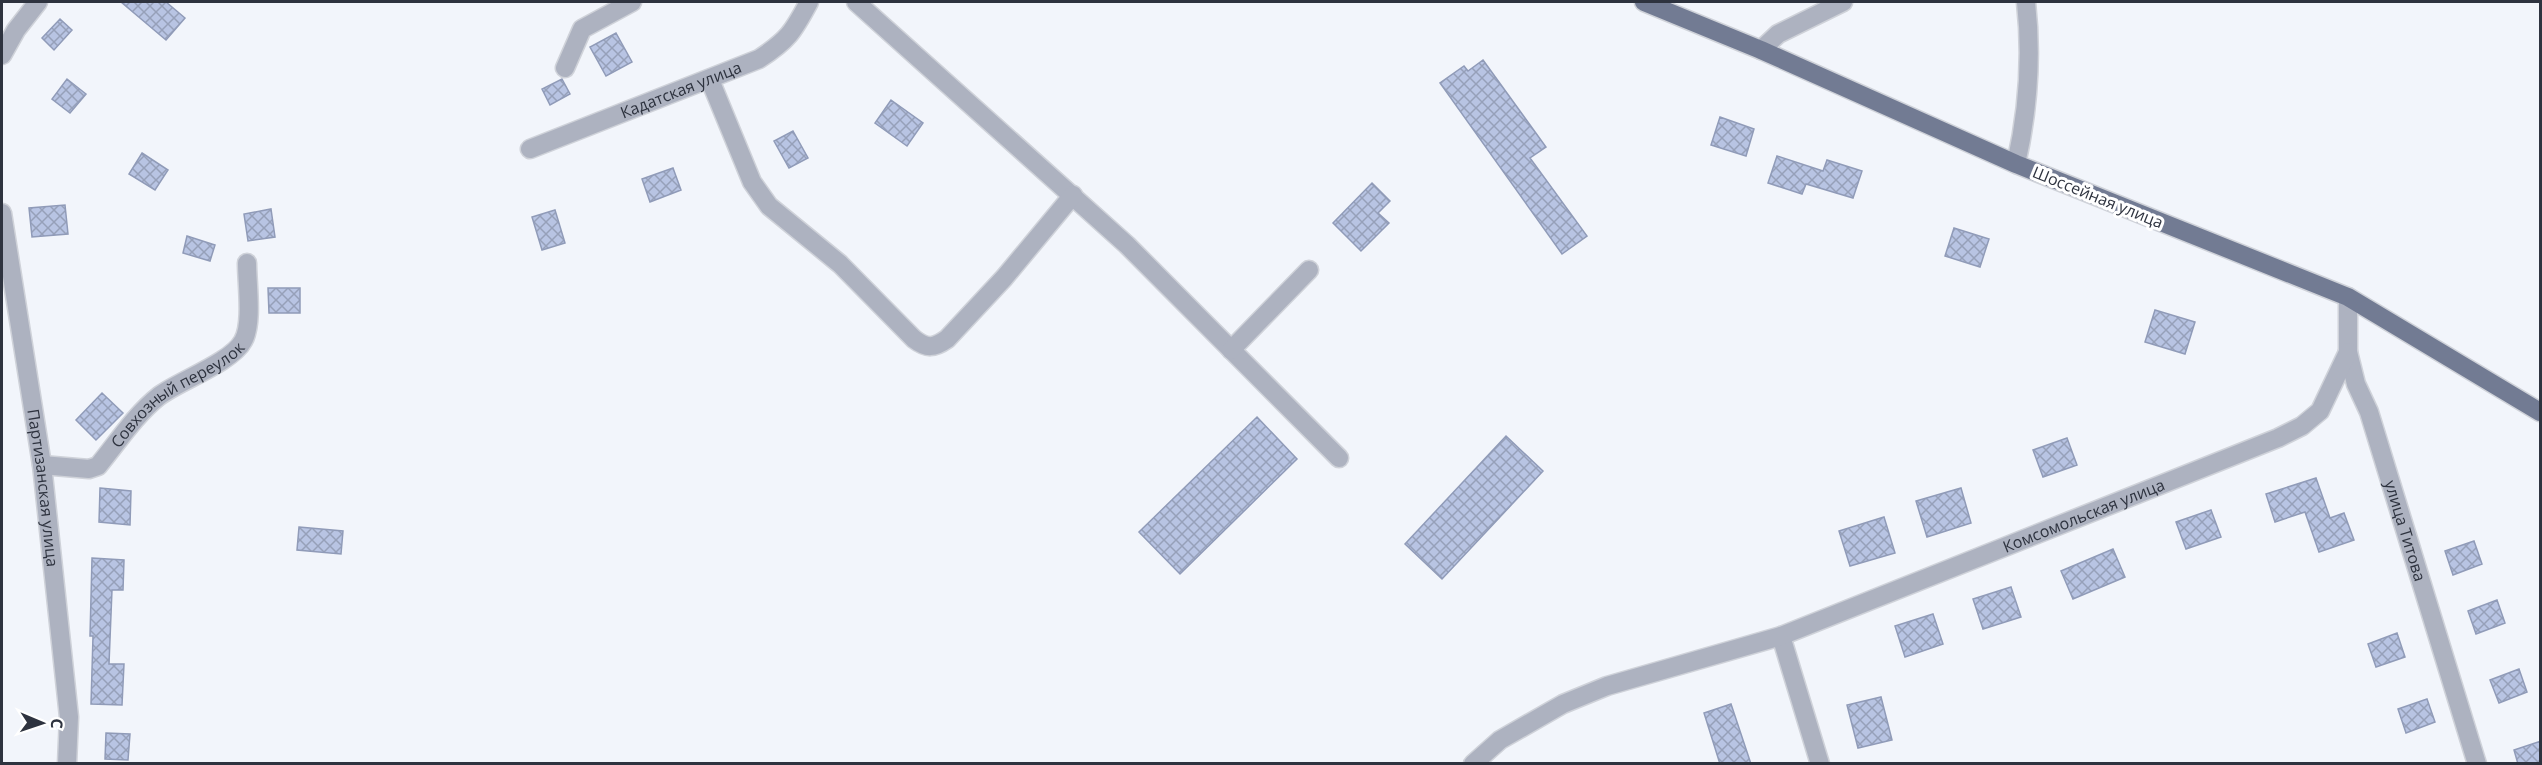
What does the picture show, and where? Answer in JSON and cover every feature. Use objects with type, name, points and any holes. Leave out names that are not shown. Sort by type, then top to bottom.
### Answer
[{"type":"main road","name":"Шоссейная улица","points":[[1644,2],[1761,50],[2016,164],[2348,297],[2541,412]]},
{"type":"street","points":[[2,55],[16,30],[39,2]]},
{"type":"street","points":[[565,68],[582,29],[632,2]]},
{"type":"street","name":"Кадатская улица","points":[[530,149],[711,80],[759,59],[783,44],[809,2]]},
{"type":"street","points":[[856,2],[1127,245],[1339,458]]},
{"type":"street","points":[[1761,50],[1778,34],[1844,2]]},
{"type":"street","points":[[2016,164],[2026,123],[2030,36],[2026,2]]},
{"type":"street","points":[[711,80],[752,182],[769,206],[840,264],[914,339],[924,346],[936,347],[947,339],[1004,278],[1073,195]]},
{"type":"street","name":"Партизанская улица","points":[[2,213],[42,465],[69,717],[67,764]]},
{"type":"street","name":"Совхозный переулок","points":[[42,465],[89,469],[98,466],[140,414],[159,396],[243,343],[248,330],[247,263]]},
{"type":"street","points":[[1231,350],[1309,270]]},
{"type":"street","name":"улица Титова","points":[[2348,297],[2348,352],[2356,384],[2373,423],[2477,764]]},
{"type":"street","name":"Комсомольская улица","points":[[1473,764],[1500,740],[1563,704],[1607,686],[1781,636],[2278,438],[2302,426],[2320,411],[2348,352]]},
{"type":"street","points":[[1781,636],[1820,764]]},
{"type":"building","points":[[121,2],[166,2],[185,18],[166,40]]},
{"type":"building","points":[[60,19],[72,30],[54,50],[42,38]]},
{"type":"building","points":[[616,33],[632,62],[606,76],[590,47]]},
{"type":"building","points":[[1483,60],[1546,147],[1530,158],[1587,236],[1562,254],[1440,83],[1464,66],[1468,71]]},
{"type":"building","points":[[67,79],[86,94],[70,113],[52,99]]},
{"type":"building","points":[[562,79],[570,94],[550,105],[542,89]]},
{"type":"building","points":[[891,100],[923,123],[907,146],[875,123]]},
{"type":"building","points":[[1720,117],[1754,129],[1746,156],[1711,145]]},
{"type":"building","points":[[793,131],[808,158],[789,168],[774,141]]},
{"type":"building","points":[[142,153],[168,170],[155,190],[129,174]]},
{"type":"building","points":[[1777,156],[1823,171],[1827,160],[1862,171],[1853,198],[1806,184],[1802,194],[1768,183]]},
{"type":"building","points":[[673,168],[681,190],[650,202],[642,179]]},
{"type":"building","points":[[1372,183],[1390,201],[1378,213],[1389,223],[1361,251],[1333,223]]},
{"type":"building","points":[[65,205],[68,234],[32,237],[29,208]]},
{"type":"building","points":[[271,209],[275,237],[248,241],[244,214]]},
{"type":"building","points":[[555,210],[565,243],[542,250],[532,217]]},
{"type":"building","points":[[1954,228],[1989,239],[1980,267],[1945,256]]},
{"type":"building","points":[[187,236],[215,245],[210,261],[183,253]]},
{"type":"building","points":[[268,288],[300,288],[300,313],[269,313]]},
{"type":"building","points":[[2155,310],[2195,322],[2185,354],[2145,342]]},
{"type":"building","points":[[102,393],[123,413],[96,440],[76,420]]},
{"type":"building","points":[[1257,417],[1297,459],[1180,574],[1139,532]]},
{"type":"building","points":[[1506,436],[1543,471],[1442,579],[1405,544]]},
{"type":"building","points":[[2067,438],[2077,465],[2043,477],[2033,450]]},
{"type":"building","points":[[2316,478],[2330,518],[2344,513],[2354,540],[2319,552],[2305,512],[2275,522],[2266,494]]},
{"type":"building","points":[[100,488],[131,491],[130,525],[99,522]]},
{"type":"building","points":[[1961,488],[1971,523],[1927,537],[1916,501]]},
{"type":"building","points":[[2211,510],[2221,537],[2186,549],[2176,522]]},
{"type":"building","points":[[1884,517],[1895,553],[1850,566],[1839,531]]},
{"type":"building","points":[[299,527],[343,531],[341,554],[297,550]]},
{"type":"building","points":[[2474,541],[2482,564],[2453,575],[2445,551]]},
{"type":"building","points":[[2113,549],[2125,577],[2073,599],[2061,571]]},
{"type":"building","points":[[92,558],[124,560],[123,590],[112,590],[109,664],[124,664],[122,705],[91,704]]},
{"type":"building","points":[[2011,587],[2021,617],[1983,629],[1973,599]]},
{"type":"building","points":[[2497,600],[2505,623],[2476,634],[2468,611]]},
{"type":"building","points":[[1933,614],[1943,644],[1905,657],[1895,626]]},
{"type":"building","points":[[2397,633],[2405,657],[2376,667],[2368,644]]},
{"type":"building","points":[[2519,669],[2527,692],[2499,703],[2490,680]]},
{"type":"building","points":[[1881,697],[1892,740],[1858,748],[1847,705]]},
{"type":"building","points":[[2427,699],[2435,722],[2406,733],[2398,709]]},
{"type":"building","points":[[1731,704],[1751,764],[1720,764],[1704,713]]},
{"type":"building","points":[[106,733],[130,734],[128,760],[105,759]]},
{"type":"building","points":[[2541,741],[2541,764],[2518,764],[2514,750]]}]
